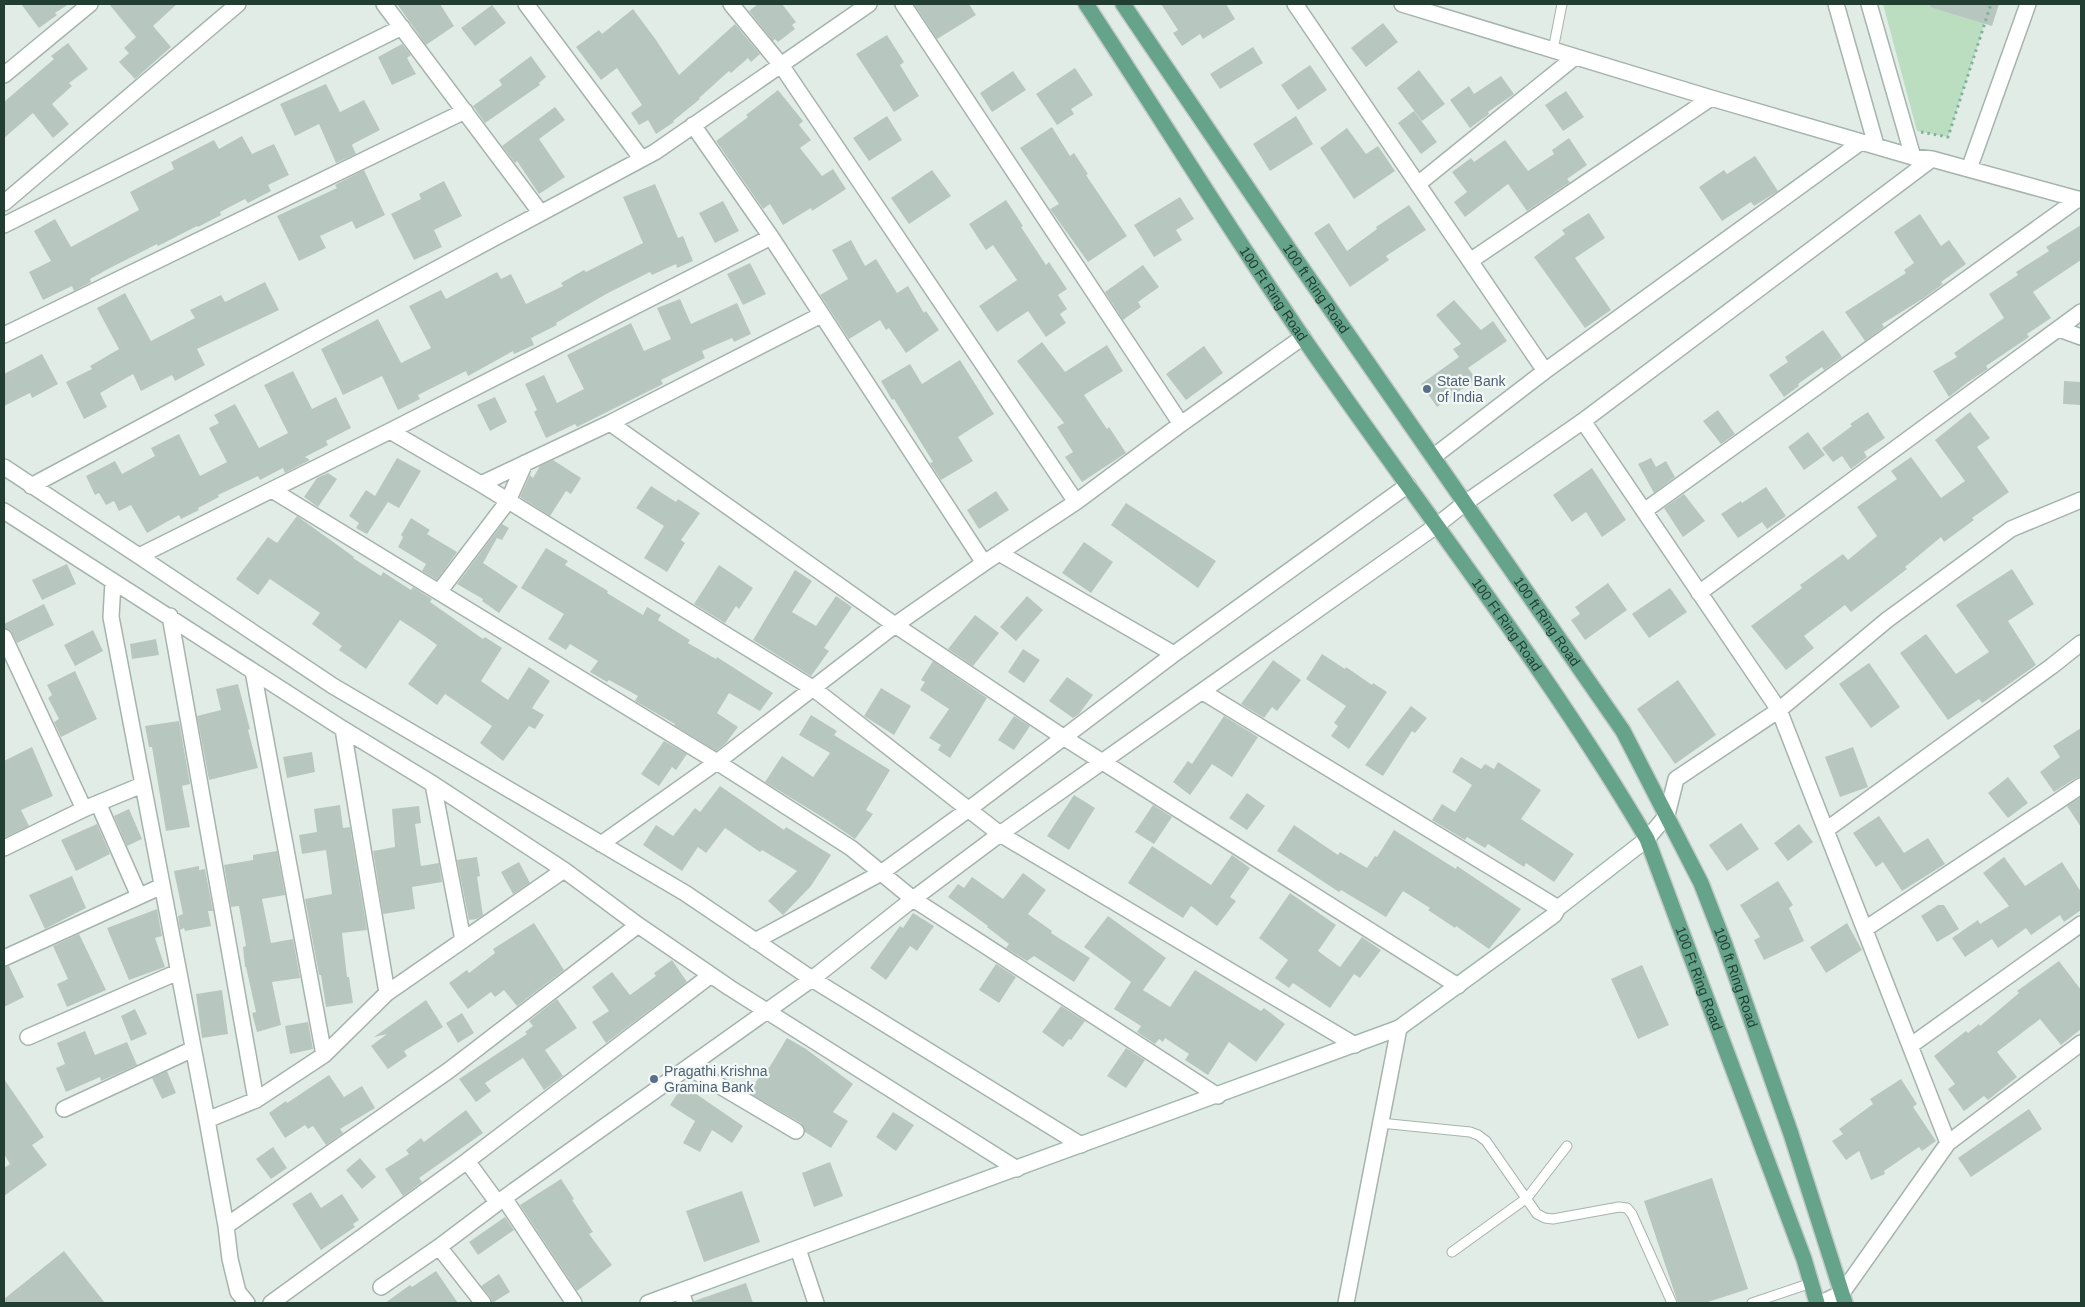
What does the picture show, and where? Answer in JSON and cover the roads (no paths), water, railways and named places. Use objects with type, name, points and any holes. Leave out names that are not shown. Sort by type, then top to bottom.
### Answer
[{"type":"main road","name":"100 Ft Ring Road","points":[[1086,4],[1303,337],[1548,683],[1616,785],[1647,839],[1804,1258],[1819,1303]]},
{"type":"main road","name":"100 ft Ring Road","points":[[1123,4],[1623,731],[1701,882],[1791,1134],[1844,1298]]},
{"type":"street","points":[[4,75],[90,4]]},
{"type":"street","points":[[4,203],[238,4]]},
{"type":"street","points":[[384,4],[540,212]]},
{"type":"street","points":[[526,4],[641,158]]},
{"type":"street","points":[[731,4],[781,65],[1076,502]]},
{"type":"street","points":[[31,486],[655,152],[869,4]]},
{"type":"street","points":[[903,4],[1181,424]]},
{"type":"street","points":[[1402,4],[1913,157],[1932,159],[2080,200]]},
{"type":"street","points":[[1836,4],[1869,144]]},
{"type":"street","points":[[1870,4],[1913,157]]},
{"type":"street","points":[[1969,169],[2028,4]]},
{"type":"street","points":[[1298,6],[1546,371]]},
{"type":"street","points":[[4,224],[402,26]]},
{"type":"street","points":[[1418,184],[1575,57]]},
{"type":"street","points":[[1470,261],[1711,98]]},
{"type":"street","points":[[4,335],[465,111]]},
{"type":"street","points":[[693,125],[771,237],[984,563]]},
{"type":"street","points":[[1433,457],[1546,371],[1869,144]]},
{"type":"street","points":[[381,1287],[439,1247],[497,1197],[767,1011],[1000,834],[1583,421],[1932,159]]},
{"type":"street","points":[[1644,511],[2080,200]]},
{"type":"street","points":[[139,556],[390,432],[771,237]]},
{"type":"street","points":[[1699,593],[2081,312]]},
{"type":"street","points":[[481,484],[610,422],[821,315]]},
{"type":"street","points":[[2059,329],[2081,337]]},
{"type":"street","points":[[601,844],[717,762],[895,625],[1076,502],[1303,337]]},
{"type":"street","points":[[1583,421],[1779,710],[1948,1143]]},
{"type":"street","points":[[610,422],[895,625],[1102,762],[1458,986]]},
{"type":"street","points":[[390,432],[481,484],[814,689],[1000,834],[1356,1045]]},
{"type":"street","points":[[439,592],[508,501],[525,463]]},
{"type":"street","points":[[4,467],[334,686],[685,893],[812,978],[1081,1144]]},
{"type":"street","points":[[755,941],[881,873],[1174,654],[1408,486]]},
{"type":"street","points":[[272,490],[717,762],[851,848],[913,899],[1218,1096]]},
{"type":"street","points":[[648,1303],[683,1297],[798,1249],[1081,1144],[1218,1096],[1398,1028],[1554,915],[1558,908],[1647,839],[1667,815],[1676,779],[1779,710],[1887,620],[2011,529],[2081,500]]},
{"type":"street","points":[[4,511],[433,784],[564,870],[638,925],[730,988],[1016,1169]]},
{"type":"street","points":[[999,553],[1174,654]]},
{"type":"street","points":[[113,582],[111,617],[226,1226],[230,1259],[238,1292],[247,1303]]},
{"type":"street","points":[[170,616],[256,1100]]},
{"type":"street","points":[[4,637],[84,809]]},
{"type":"street","points":[[1826,830],[2081,643]]},
{"type":"street","points":[[254,671],[324,1055]]},
{"type":"street","points":[[1203,692],[1558,908]]},
{"type":"street","points":[[344,729],[387,993]]},
{"type":"street","points":[[433,784],[463,940]]},
{"type":"street","points":[[4,848],[84,809],[142,785]]},
{"type":"street","points":[[1864,929],[2081,786]]},
{"type":"street","points":[[98,803],[139,896]]},
{"type":"street","points":[[206,1120],[256,1100],[324,1055],[387,993],[564,870]]},
{"type":"street","points":[[4,958],[162,886]]},
{"type":"street","points":[[1910,1046],[2081,924]]},
{"type":"street","points":[[226,1226],[448,1071],[638,925]]},
{"type":"street","points":[[28,1037],[178,972]]},
{"type":"street","points":[[271,1303],[467,1162],[711,975]]},
{"type":"street","points":[[1346,1303],[1398,1028]]},
{"type":"street","points":[[1819,1303],[1844,1298],[1948,1143],[2081,1042]]},
{"type":"street","points":[[64,1108],[193,1049]]},
{"type":"street","points":[[688,1067],[796,1131]]},
{"type":"street","points":[[467,1162],[497,1197],[574,1303]]},
{"type":"street","points":[[439,1247],[483,1303]]},
{"type":"street","points":[[798,1249],[816,1303]]},
{"type":"lane","points":[[1553,50],[1562,4]]},
{"type":"lane","points":[[1380,1123],[1470,1132],[1478,1135],[1486,1141],[1538,1214],[1545,1218],[1553,1219],[1619,1207],[1627,1208],[1632,1214],[1672,1303]]},
{"type":"lane","points":[[1452,1252],[1527,1198],[1567,1146]]},
{"type":"lane","points":[[1752,1303],[1811,1283]]},
{"type":"place","name":"State Bank of India","points":[[1427,389]]},
{"type":"place","name":"Pragathi Krishna Gramina Bank","points":[[654,1079]]}]
